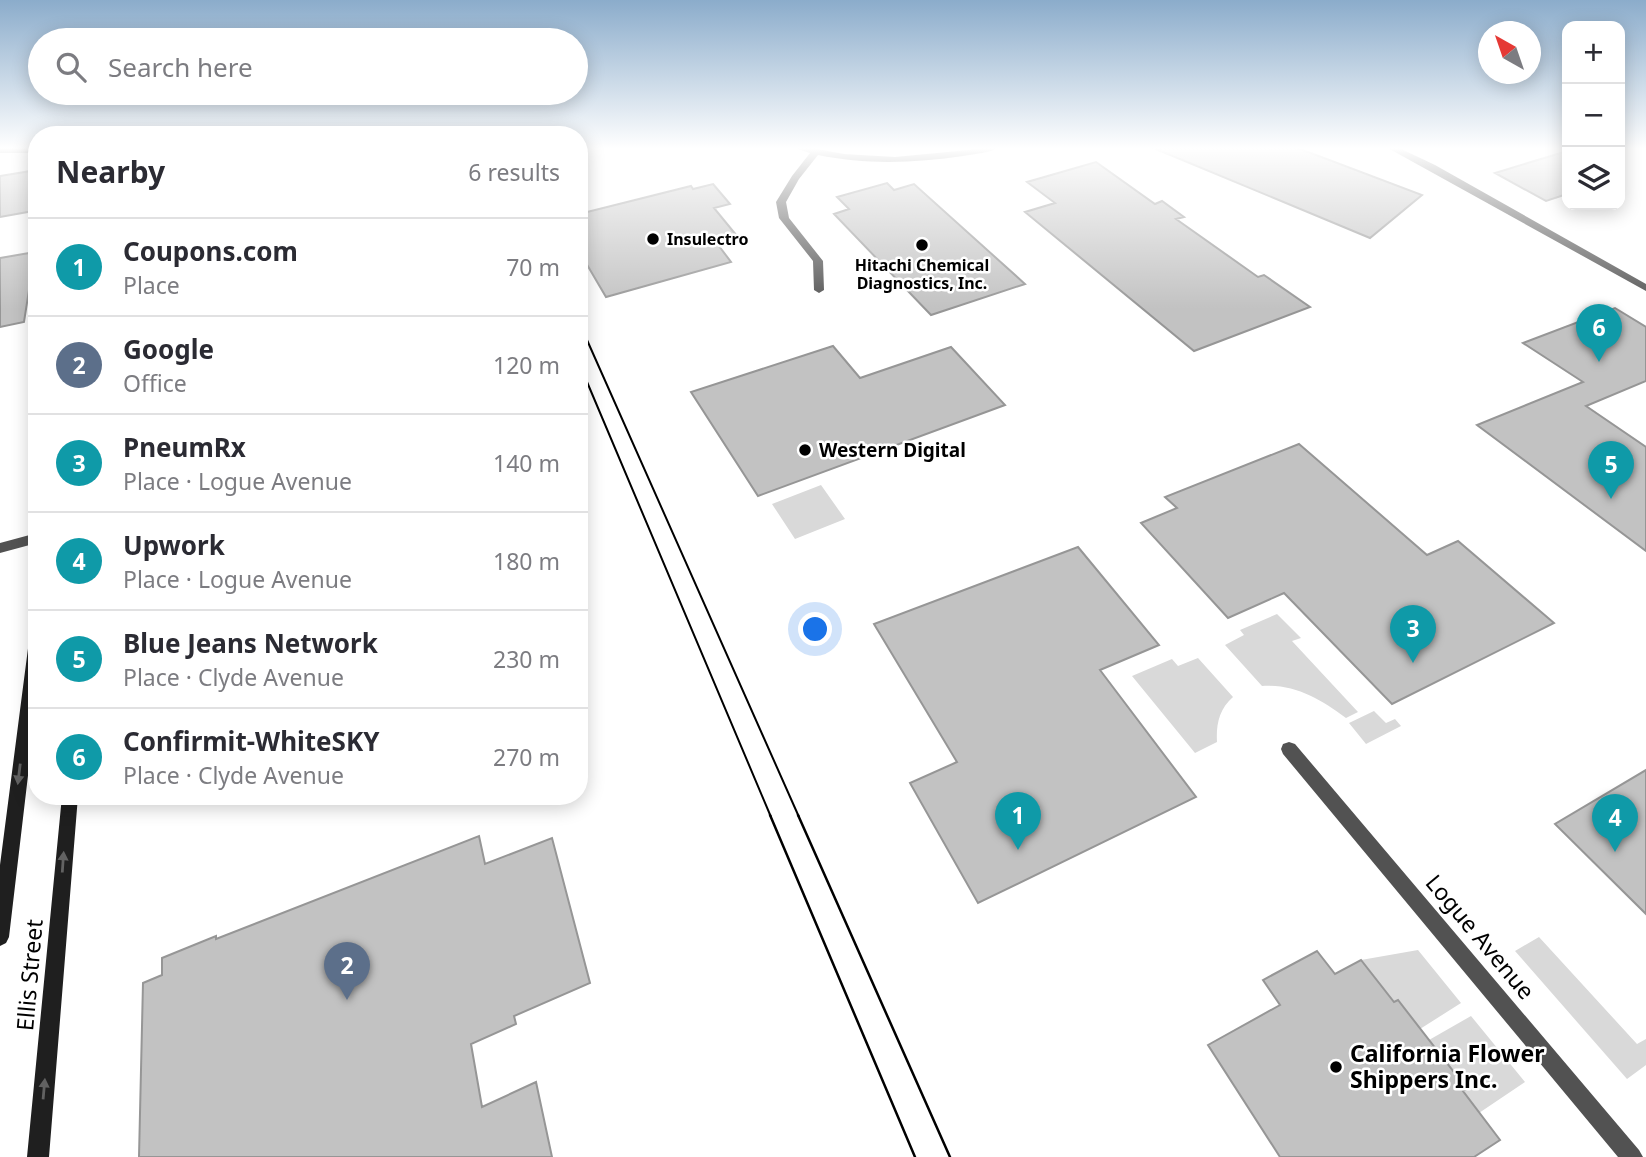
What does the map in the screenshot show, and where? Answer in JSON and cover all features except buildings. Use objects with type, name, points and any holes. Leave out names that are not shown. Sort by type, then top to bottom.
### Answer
[{"type":"main road","name":"Ellis Street","points":[[0,937],[28,708]]},
{"type":"main road","name":"Ellis Street","points":[[38,1157],[69,805]]},
{"type":"street","points":[[782,201],[784,218],[818,261],[819,290]]},
{"type":"street","points":[[1492,201],[1646,288]]},
{"type":"street","points":[[0,548],[28,540]]},
{"type":"street","name":"Logue Avenue","points":[[1289,748],[1632,1157]]},
{"type":"shaded area","points":[[821,485],[845,519],[795,539],[772,504]]},
{"type":"shaded area","points":[[1277,614],[1301,638],[1292,641],[1358,712],[1346,718],[1307,694],[1285,687],[1262,686],[1225,645],[1244,635],[1240,630]]},
{"type":"shaded area","points":[[1198,658],[1233,697],[1219,718],[1217,742],[1195,753],[1132,676],[1172,659],[1178,666]]},
{"type":"shaded area","points":[[1374,711],[1386,723],[1395,719],[1401,726],[1366,744],[1349,723]]},
{"type":"shaded area","points":[[1539,937],[1637,1044],[1646,1039],[1646,1065],[1627,1079],[1515,951]]},
{"type":"shaded area","points":[[1418,950],[1461,1003],[1420,1029],[1398,1000],[1394,1002],[1361,960]]},
{"type":"shaded area","points":[[1471,1016],[1525,1082],[1479,1113],[1463,1091],[1466,1089],[1429,1040]]},
{"type":"tram line","points":[[588,342],[799,817]]},
{"type":"tram line","points":[[588,384],[771,817]]},
{"type":"tram line","points":[[770,815],[915,1157]]},
{"type":"tram line","points":[[798,815],[950,1157]]},
{"type":"place","name":"Insulectro","points":[[653,239]]},
{"type":"place","name":"Hitachi Chemical Diagnostics, Inc.","points":[[922,245]]},
{"type":"place","name":"Confirmit-WhiteSKY","points":[[1599,362]]},
{"type":"place","name":"Western Digital","points":[[805,450]]},
{"type":"place","name":"Blue Jeans Network","points":[[1611,499]]},
{"type":"place","name":"PneumRx","points":[[1413,663]]},
{"type":"place","name":"Coupons.com","points":[[1018,850]]},
{"type":"place","name":"Upwork","points":[[1615,852]]},
{"type":"place","name":"Google","points":[[347,1000]]},
{"type":"place","name":"California Flower Shippers Inc.","points":[[1336,1067]]}]
